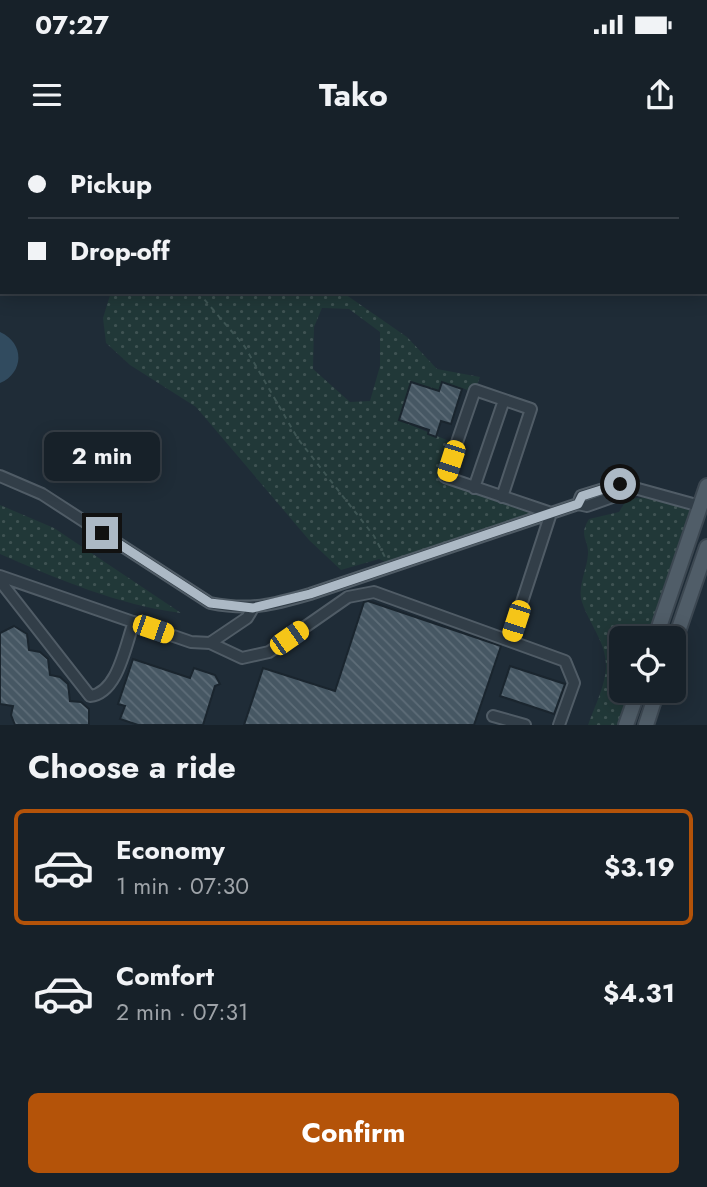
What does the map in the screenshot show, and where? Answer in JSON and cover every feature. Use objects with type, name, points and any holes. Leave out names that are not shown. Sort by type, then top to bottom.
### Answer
[{"type":"main road","points":[[660,626],[704,507],[707,485]]},
{"type":"main road","points":[[682,626],[701,584],[707,547]]},
{"type":"main road","points":[[626,725],[634,703]]},
{"type":"main road","points":[[646,725],[653,703]]},
{"type":"lane","points":[[502,497],[531,409],[475,390],[445,477],[474,488],[551,513]]},
{"type":"lane","points":[[474,488],[504,400]]},
{"type":"lane","points":[[0,476],[42,494],[210,603],[253,608],[310,594],[578,504],[582,496],[620,484],[704,507]]},
{"type":"lane","points":[[510,639],[551,513]]},
{"type":"lane","points":[[0,579],[191,642],[210,643],[242,658],[269,652],[348,597],[374,592],[565,661],[572,671],[574,683],[559,725]]},
{"type":"lane","points":[[0,579],[90,696],[101,695],[110,686],[134,622]]},
{"type":"lane","points":[[210,643],[247,618],[253,608]]},
{"type":"lane","points":[[494,716],[525,725]]},
{"type":"path","points":[[200,294],[245,347],[299,439],[374,536],[389,566]]},
{"type":"green space","points":[[110,294],[345,294],[407,337],[437,369],[480,377],[474,392],[443,382],[439,391],[411,383],[399,420],[456,444],[445,477],[551,513],[392,565],[379,559],[341,570],[309,540],[196,407],[130,365],[106,343],[103,318]],"holes":[[[322,308],[349,309],[380,332],[380,366],[370,401],[350,402],[313,369],[314,327]]]},
{"type":"green space","points":[[649,497],[700,506],[659,626],[609,626],[609,703],[634,703],[626,725],[588,725],[605,675],[606,659],[582,602],[581,584],[588,554],[584,530],[589,519],[619,512],[627,499]]},
{"type":"green space","points":[[0,505],[54,528],[181,613],[111,597],[66,582],[0,554]]},
{"type":"water","points":[[0,332],[14,343],[18,358],[14,372],[0,383]]},
{"type":"building","points":[[411,382],[439,391],[442,382],[462,389],[451,424],[441,421],[436,437],[428,434],[429,430],[399,420]]},
{"type":"building","points":[[368,601],[501,646],[474,725],[244,725],[263,668],[335,691],[364,602]]},
{"type":"building","points":[[14,626],[27,634],[29,650],[40,652],[48,659],[50,675],[60,677],[68,684],[70,701],[81,702],[89,709],[89,725],[15,725],[11,715],[13,706],[0,704],[0,633]]},
{"type":"building","points":[[133,659],[190,678],[194,668],[215,675],[220,684],[215,686],[203,725],[138,725],[120,719],[125,706],[118,704]]},
{"type":"building","points":[[510,666],[565,684],[554,714],[500,696]]},
{"type":"route","points":[[102,533],[210,603],[253,608],[310,594],[578,504],[582,496],[620,484]]}]
